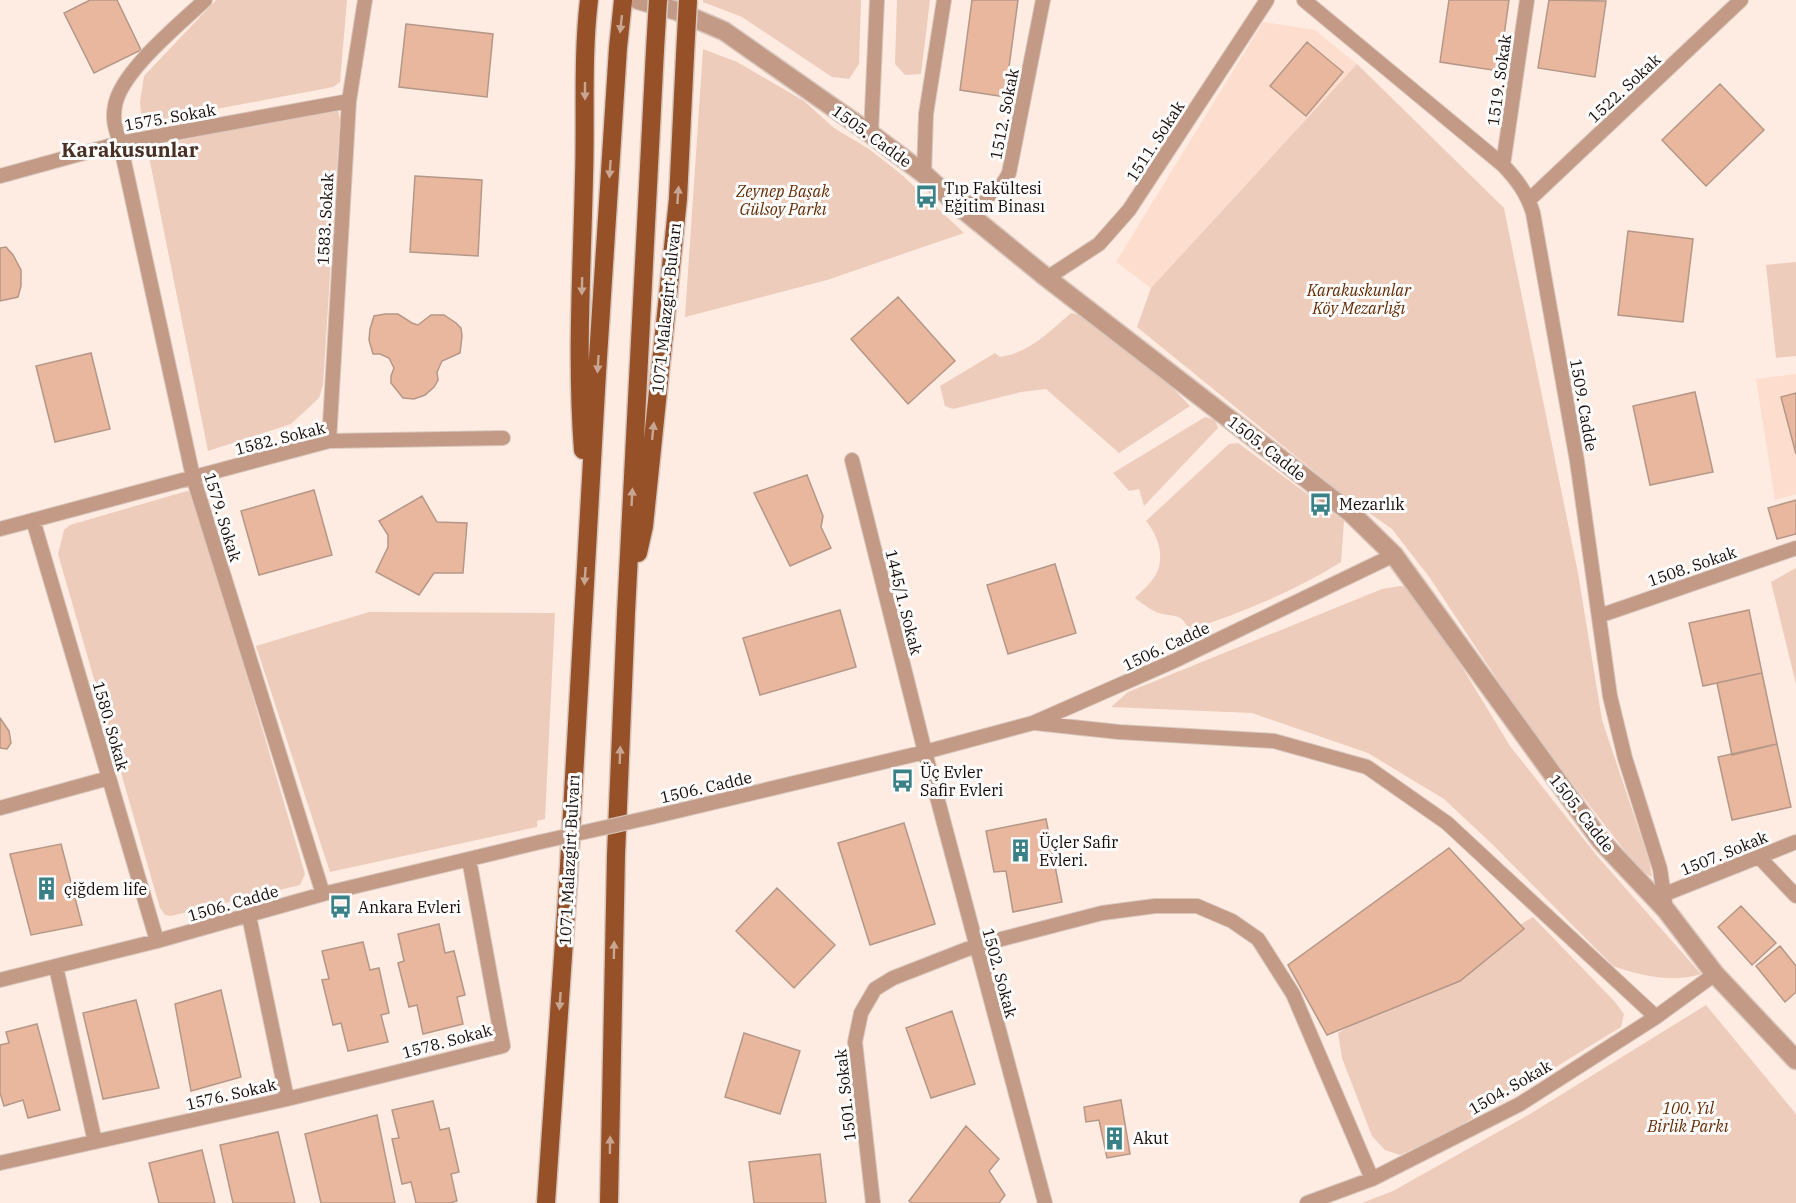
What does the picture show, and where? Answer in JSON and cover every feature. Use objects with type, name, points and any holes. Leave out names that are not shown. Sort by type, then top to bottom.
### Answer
[{"type":"main road","name":"1071 Malazgirt Bulvarı","points":[[589,0],[585,32],[585,156],[579,396],[589,517]]},
{"type":"main road","name":"1071 Malazgirt Bulvarı","points":[[546,1203],[568,884],[618,48],[623,0]]},
{"type":"main road","name":"1071 Malazgirt Bulvarı","points":[[609,1203],[616,855],[626,614],[658,0]]},
{"type":"main road","name":"1071 Malazgirt Bulvarı","points":[[626,614],[644,526],[678,199],[688,0]]},
{"type":"street","name":"1579. Sokak","points":[[205,0],[136,67],[115,104],[113,124],[120,142],[193,477],[323,894]]},
{"type":"street","name":"1583. Sokak","points":[[329,441],[349,102],[365,0]]},
{"type":"street","name":"1505. Cadde","points":[[638,0],[677,11],[724,31],[871,134],[924,174],[960,207],[1047,278],[1352,514],[1394,555],[1601,842],[1665,902],[1715,974],[1796,1060]]},
{"type":"street","points":[[871,134],[877,0]]},
{"type":"street","points":[[924,174],[926,114],[944,0]]},
{"type":"street","name":"1512. Sokak","points":[[960,207],[994,193],[1004,184],[1009,173],[1043,0]]},
{"type":"street","name":"1511. Sokak","points":[[1047,278],[1100,244],[1129,210],[1267,0]]},
{"type":"street","name":"1509. Cadde","points":[[1304,0],[1503,165],[1522,187],[1529,200],[1577,461],[1616,724],[1654,845],[1665,902]]},
{"type":"street","name":"1519. Sokak","points":[[1503,165],[1527,0]]},
{"type":"street","name":"1522. Sokak","points":[[1529,200],[1742,0]]},
{"type":"street","name":"1575. Sokak","points":[[0,176],[120,142],[349,102]]},
{"type":"street","name":"1582. Sokak","points":[[0,529],[329,441],[503,438]]},
{"type":"street","name":"1445/1. Sokak","points":[[852,460],[925,752]]},
{"type":"street","name":"1580. Sokak","points":[[33,520],[157,941]]},
{"type":"street","name":"1508. Sokak","points":[[1599,616],[1796,548]]},
{"type":"street","name":"1506. Cadde","points":[[0,980],[157,941],[323,894],[925,752],[1033,723],[1174,661],[1394,555]]},
{"type":"street","points":[[1033,723],[1119,732],[1274,741],[1367,767],[1447,822],[1656,1017]]},
{"type":"street","name":"1502. Sokak","points":[[925,752],[1045,1203]]},
{"type":"street","points":[[0,808],[109,778]]},
{"type":"street","name":"1507. Sokak","points":[[1665,902],[1759,856],[1796,842]]},
{"type":"street","points":[[1759,856],[1796,896]]},
{"type":"street","name":"1578. Sokak","points":[[287,1099],[503,1046],[469,859]]},
{"type":"street","name":"1501. Sokak","points":[[873,1203],[855,1042],[861,1013],[875,989],[892,978],[975,946],[1101,913],[1155,906],[1197,906],[1232,921],[1258,939],[1293,994],[1372,1179]]},
{"type":"street","name":"1576. Sokak","points":[[0,1163],[287,1099],[249,916]]},
{"type":"street","points":[[56,967],[95,1142]]},
{"type":"street","name":"1504. Sokak","points":[[1307,1203],[1372,1179],[1520,1104],[1656,1017],[1715,974]]},
{"type":"shaded area","points":[[1263,22],[1315,30],[1357,64],[1151,288],[1116,262]]},
{"type":"shaded area","points":[[1796,374],[1796,494],[1775,500],[1756,379]]},
{"type":"green space","points":[[216,0],[347,0],[340,82],[333,87],[142,123],[140,102],[144,76]]},
{"type":"green space","points":[[703,0],[861,0],[859,64],[849,79],[832,77],[742,17],[703,2]]},
{"type":"green space","points":[[897,0],[930,0],[921,74],[905,75],[895,64]]},
{"type":"green space","name":"Zeynep Başak Gülsoy Parkı","points":[[703,49],[737,62],[804,101],[834,128],[869,149],[902,175],[964,233],[827,280],[685,317]]},
{"type":"green space","name":"Karakuskunlar Köy Mezarlığı","points":[[1357,64],[1504,208],[1578,573],[1602,720],[1649,860],[1652,877],[1639,869],[1530,729],[1430,578],[1392,529],[1341,493],[1137,327],[1151,288]]},
{"type":"green space","points":[[332,109],[338,111],[340,119],[323,385],[319,398],[291,424],[208,451],[147,147]]},
{"type":"green space","points":[[1796,262],[1796,356],[1776,358],[1766,265]]},
{"type":"green space","points":[[1071,313],[1082,316],[1158,373],[1190,406],[1119,453],[1046,389],[1021,392],[953,409],[945,406],[940,386],[995,353],[1000,357],[1010,355],[1029,346]]},
{"type":"green space","points":[[1205,417],[1215,420],[1218,428],[1144,506],[1139,489],[1129,491],[1113,473]]},
{"type":"green space","points":[[1238,443],[1344,521],[1341,562],[1305,583],[1267,600],[1189,630],[1183,620],[1176,616],[1156,612],[1135,598],[1153,579],[1160,562],[1157,540],[1146,521],[1229,444]]},
{"type":"green space","points":[[187,491],[191,492],[194,497],[305,874],[300,885],[171,916],[165,915],[160,908],[58,554],[64,530],[70,525]]},
{"type":"green space","points":[[1796,568],[1796,684],[1771,582]]},
{"type":"green space","points":[[1407,587],[1431,616],[1510,746],[1598,857],[1701,974],[1679,978],[1657,977],[1613,966],[1444,799],[1368,753],[1252,713],[1111,707],[1128,692],[1382,589]]},
{"type":"green space","points":[[369,612],[555,613],[545,819],[537,821],[537,827],[330,872],[256,646]]},
{"type":"green space","points":[[1533,917],[1615,1002],[1624,1014],[1621,1027],[1450,1132],[1400,1155],[1385,1150],[1372,1136],[1342,1058],[1338,1033]]},
{"type":"green space","name":"100. Yıl Birlik Parkı","points":[[1706,1005],[1796,1114],[1796,1203],[1362,1203],[1393,1191],[1530,1114]]},
{"type":"building","points":[[90,0],[117,0],[141,50],[94,73],[64,13]]},
{"type":"building","points":[[972,0],[1018,0],[1005,97],[960,90]]},
{"type":"building","points":[[1449,0],[1509,0],[1499,71],[1440,62]]},
{"type":"building","points":[[1549,0],[1606,1],[1595,77],[1538,68]]},
{"type":"building","points":[[406,24],[493,34],[487,97],[399,87]]},
{"type":"building","points":[[1307,42],[1343,72],[1306,116],[1270,86]]},
{"type":"building","points":[[1720,84],[1764,130],[1706,186],[1662,140]]},
{"type":"building","points":[[415,176],[482,180],[478,256],[410,252]]},
{"type":"building","points":[[1628,231],[1693,239],[1683,322],[1618,315]]},
{"type":"building","points":[[6,247],[21,270],[21,286],[18,297],[0,301],[0,248]]},
{"type":"building","points":[[898,297],[955,361],[908,404],[851,339]]},
{"type":"building","points":[[398,314],[418,325],[431,315],[444,315],[461,328],[460,353],[442,361],[437,372],[438,380],[425,395],[414,399],[403,398],[391,383],[394,368],[389,358],[373,354],[369,340],[370,329],[374,316]]},
{"type":"building","points":[[91,353],[110,429],[55,442],[36,366]]},
{"type":"building","points":[[1695,392],[1713,472],[1650,485],[1633,406]]},
{"type":"building","points":[[1796,393],[1796,454],[1781,397]]},
{"type":"building","points":[[807,475],[823,516],[821,527],[831,548],[790,566],[754,493]]},
{"type":"building","points":[[314,490],[332,555],[259,575],[241,511]]},
{"type":"building","points":[[422,496],[437,522],[467,523],[463,573],[434,573],[419,595],[376,572],[388,547],[388,535],[379,521]]},
{"type":"building","points":[[1796,500],[1796,534],[1777,539],[1768,508]]},
{"type":"building","points":[[1055,564],[1076,633],[1008,654],[987,585]]},
{"type":"building","points":[[840,610],[856,667],[760,695],[743,638]]},
{"type":"building","points":[[1749,610],[1762,673],[1703,686],[1689,623]]},
{"type":"building","points":[[1762,673],[1777,744],[1732,755],[1717,683]]},
{"type":"building","points":[[0,718],[9,731],[11,743],[7,749],[0,748]]},
{"type":"building","points":[[1777,744],[1791,807],[1732,820],[1718,757]]},
{"type":"building","name":"Üçler Safir Evleri.","points":[[1046,819],[1062,902],[1013,912],[1006,871],[994,872],[986,831]]},
{"type":"building","points":[[904,823],[935,924],[870,945],[838,843]]},
{"type":"building","name":"çiğdem life","points":[[61,844],[82,925],[31,935],[10,854]]},
{"type":"building","points":[[1449,848],[1524,929],[1460,981],[1327,1035],[1288,965]]},
{"type":"building","points":[[777,888],[835,945],[794,988],[736,931]]},
{"type":"building","points":[[1741,906],[1776,943],[1752,965],[1718,927]]},
{"type":"building","points":[[439,924],[445,953],[454,951],[465,995],[457,997],[463,1024],[423,1034],[417,1005],[409,1007],[398,963],[404,961],[398,934]]},
{"type":"building","points":[[363,942],[370,970],[379,968],[389,1013],[381,1015],[388,1042],[348,1051],[341,1023],[333,1025],[322,980],[329,979],[322,951]]},
{"type":"building","points":[[1780,946],[1796,966],[1796,992],[1785,1002],[1756,966]]},
{"type":"building","points":[[221,990],[241,1077],[191,1091],[175,1004]]},
{"type":"building","points":[[136,1000],[159,1088],[103,1099],[83,1013]]},
{"type":"building","points":[[952,1011],[975,1084],[931,1098],[906,1028]]},
{"type":"building","points":[[37,1024],[60,1110],[28,1118],[23,1100],[4,1106],[0,1093],[0,1045],[9,1043],[6,1032]]},
{"type":"building","points":[[744,1033],[800,1051],[780,1114],[725,1097]]},
{"type":"building","name":"Akut","points":[[1121,1100],[1130,1154],[1107,1158],[1099,1120],[1086,1122],[1084,1107]]},
{"type":"building","points":[[433,1101],[440,1130],[449,1128],[459,1172],[451,1174],[457,1201],[416,1203],[411,1182],[402,1184],[392,1139],[399,1138],[392,1110]]},
{"type":"building","points":[[377,1115],[395,1203],[321,1203],[305,1134]]},
{"type":"building","points":[[966,1126],[999,1159],[989,1171],[1005,1195],[999,1203],[912,1203],[909,1201]]},
{"type":"building","points":[[278,1132],[295,1203],[233,1203],[220,1145]]},
{"type":"building","points":[[202,1150],[215,1203],[159,1203],[149,1163]]},
{"type":"building","points":[[820,1154],[826,1203],[754,1203],[749,1162]]},
{"type":"place","name":"Tıp Fakültesi Eğitim Binası","points":[[926,197]]},
{"type":"place","name":"Mezarlık","points":[[1321,504]]},
{"type":"place","name":"Üç Evler Safir Evleri","points":[[902,781]]},
{"type":"place","name":"Üçler Safir Evleri.","points":[[1021,851]]},
{"type":"place","name":"çiğdem life","points":[[46,889]]},
{"type":"place","name":"Ankara Evleri","points":[[340,907]]},
{"type":"place","name":"Akut","points":[[1115,1138]]},
{"type":"district","name":"Karakusunlar","points":[[130,150]]}]
